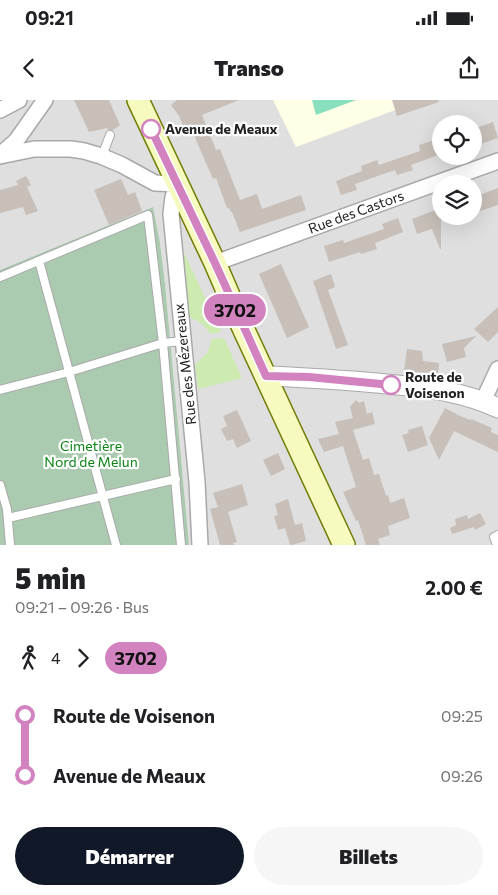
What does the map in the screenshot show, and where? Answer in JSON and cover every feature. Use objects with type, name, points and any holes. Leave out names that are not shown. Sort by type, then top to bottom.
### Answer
[{"type":"main road","points":[[138,100],[344,545]]},
{"type":"street","points":[[0,110],[19,100]]},
{"type":"street","points":[[0,156],[16,141],[40,103]]},
{"type":"street","points":[[0,156],[34,149],[71,149],[102,156],[155,183],[178,184]]},
{"type":"street","name":"Rue des Castors","points":[[215,263],[498,161]]},
{"type":"street","name":"Rue des Mézereaux","points":[[178,184],[173,197],[171,214],[197,482],[200,545]]},
{"type":"street","points":[[266,376],[320,378],[445,390],[490,405],[498,369]]},
{"type":"lane","points":[[102,156],[110,135]]},
{"type":"lane","points":[[0,277],[148,215],[164,343],[181,545]]},
{"type":"lane","points":[[39,261],[116,545]]},
{"type":"lane","points":[[0,390],[69,372],[164,343],[183,340]]},
{"type":"lane","points":[[8,518],[176,479]]},
{"type":"lane","points":[[0,485],[8,518],[10,545]]},
{"type":"lane","points":[[497,545],[494,537],[498,535]]},
{"type":"shaded area","points":[[0,100],[498,100],[498,545],[189,545],[165,284],[153,208],[0,270]]},
{"type":"shaded area","points":[[273,100],[422,100],[296,147]]},
{"type":"green space","points":[[312,100],[356,100],[316,115]]},
{"type":"green space","name":"Cimetière Nord de Melun","points":[[153,207],[165,284],[189,545],[0,545],[0,270]]},
{"type":"green space","points":[[181,246],[221,332],[211,334],[201,323],[188,317]]},
{"type":"green space","points":[[224,338],[242,378],[198,389],[195,365],[208,352],[212,339]]},
{"type":"building","points":[[74,100],[109,100],[120,125],[113,130],[108,130],[107,128],[89,132]]},
{"type":"building","points":[[177,100],[239,100],[202,115],[216,150],[220,149],[240,200],[257,194],[262,209],[301,195],[306,210],[240,232],[232,212],[227,208],[216,178],[213,179],[190,126],[184,128],[179,116],[171,105]]},
{"type":"building","points":[[392,100],[438,100],[439,102],[397,116]]},
{"type":"building","points":[[493,122],[498,138],[482,144],[482,126]]},
{"type":"building","points":[[432,141],[432,157],[411,165],[413,170],[397,175],[395,170],[355,184],[357,190],[341,195],[336,181],[362,171],[361,166],[377,160],[379,165],[420,151],[419,145]]},
{"type":"building","points":[[26,176],[31,185],[27,187],[38,211],[26,215],[23,207],[0,213],[0,190],[18,185],[16,181]]},
{"type":"building","points":[[121,179],[128,195],[135,192],[142,211],[109,225],[94,190]]},
{"type":"building","points":[[498,188],[498,205],[482,210],[482,194]]},
{"type":"building","points":[[432,211],[432,225],[441,225],[441,249],[432,229],[417,234],[412,219]]},
{"type":"building","points":[[398,218],[403,232],[375,243],[377,249],[361,254],[360,252],[329,262],[324,246],[343,240],[344,243],[384,229],[382,224]]},
{"type":"building","points":[[281,264],[309,327],[287,338],[259,274]]},
{"type":"building","points":[[331,274],[335,287],[328,290],[348,345],[336,349],[313,281]]},
{"type":"building","points":[[498,307],[498,332],[488,342],[474,329]]},
{"type":"building","points":[[476,336],[464,348],[466,357],[447,362],[442,344]]},
{"type":"building","points":[[407,349],[422,351],[423,361],[439,363],[438,374],[404,371]]},
{"type":"building","points":[[356,400],[359,403],[364,401],[367,414],[372,412],[375,424],[353,430],[363,460],[369,458],[374,475],[379,474],[390,503],[404,498],[410,518],[388,526],[390,535],[378,539],[380,545],[366,545],[358,520],[356,521],[343,492],[356,487],[343,446],[324,452],[318,439],[339,434],[335,422],[353,418],[350,407]]},
{"type":"building","points":[[445,408],[492,428],[491,432],[498,435],[498,452],[454,431],[439,460],[429,438]]},
{"type":"building","points":[[237,410],[251,441],[237,448],[233,439],[227,441],[221,429],[227,426],[223,416]]},
{"type":"building","points":[[422,426],[428,445],[408,452],[402,435],[409,433],[408,430]]},
{"type":"building","points":[[278,453],[285,469],[271,476],[263,460]]},
{"type":"building","points":[[242,484],[248,505],[228,512],[237,542],[233,543],[234,545],[220,545],[210,509],[218,507],[213,493]]},
{"type":"building","points":[[288,499],[295,525],[302,523],[306,541],[292,545],[290,545],[285,528],[278,530],[274,516],[278,515],[275,504]]},
{"type":"building","points":[[480,513],[486,524],[475,530],[474,527],[452,534],[450,528],[456,525],[455,519],[467,515],[468,519]]},
{"type":"bus line","name":"3702","points":[[151,129],[266,376],[298,376],[391,385]]},
{"type":"place","name":"Avenue de Meaux","points":[[151,129]]},
{"type":"place","name":"Route de Voisenon","points":[[391,385]]}]
